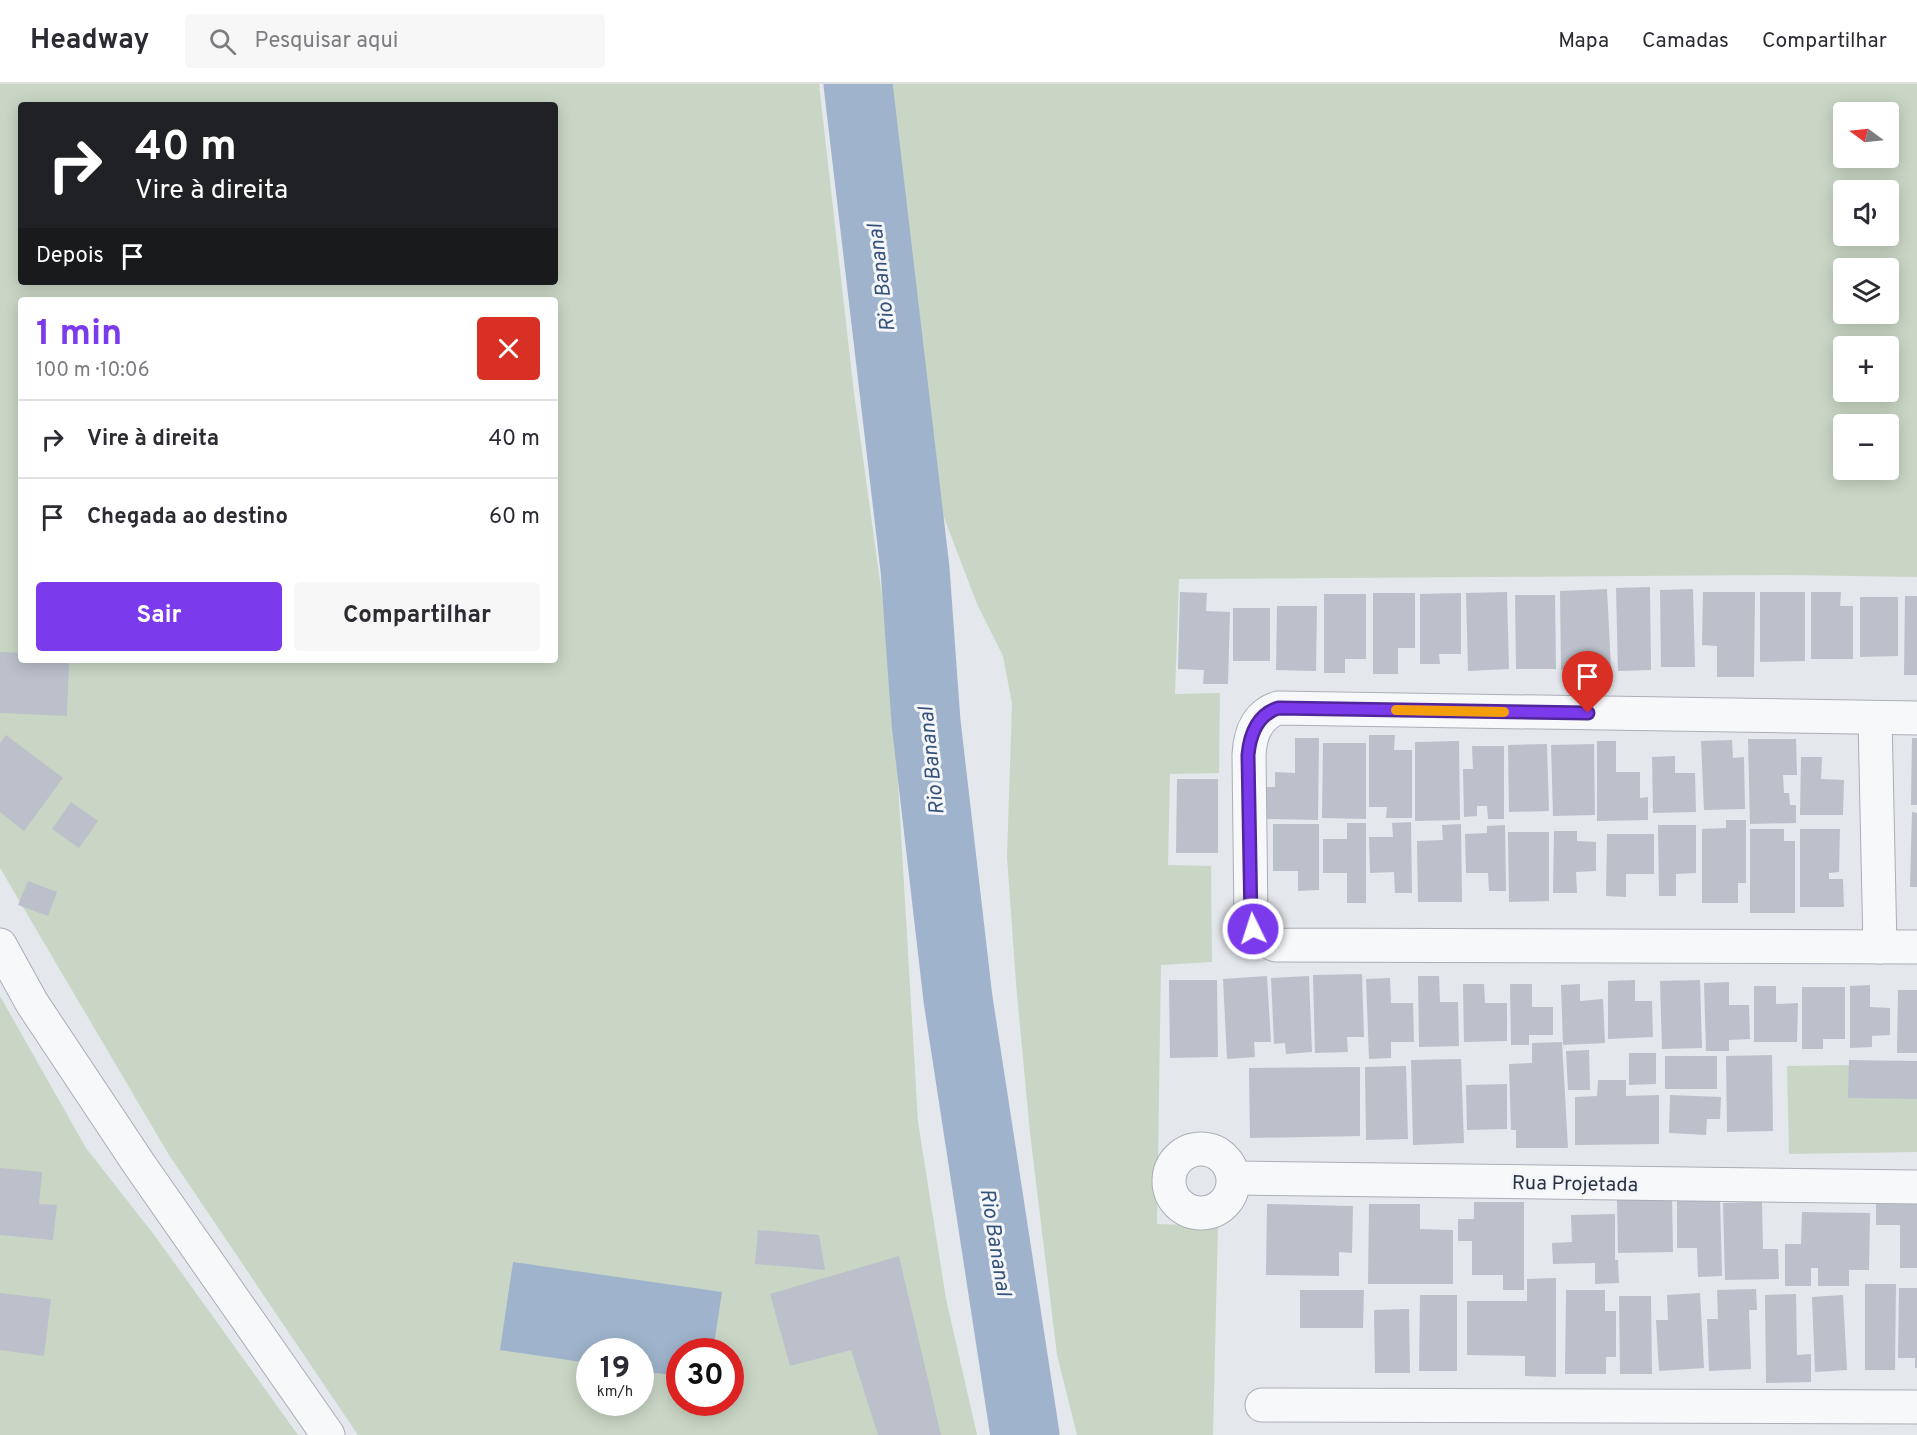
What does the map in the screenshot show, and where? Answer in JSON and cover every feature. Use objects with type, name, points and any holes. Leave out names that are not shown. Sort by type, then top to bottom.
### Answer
[{"type":"street","points":[[1917,718],[1278,708],[1266,714],[1256,726],[1250,744],[1251,919],[1253,929],[1260,937],[1276,945],[1286,947],[1917,947]]},
{"type":"street","points":[[1875,718],[1880,947]]},
{"type":"street","points":[[0,945],[32,1003],[139,1164],[328,1435]]},
{"type":"street","name":"Rua Projetada","points":[[1234,1178],[1917,1187]]},
{"type":"street","points":[[1262,1406],[1917,1407]]},
{"type":"green space","points":[[0,84],[819,84],[854,393],[885,617],[894,714],[918,1122],[946,1299],[977,1435],[358,1435],[169,1155],[0,868]]},
{"type":"green space","points":[[888,84],[1917,84],[1917,577],[1787,575],[1179,579],[1175,694],[1220,693],[1219,773],[1170,774],[1168,865],[1211,866],[1212,962],[1161,965],[1157,1224],[1218,1226],[1213,1435],[1077,1435],[1057,1355],[1030,1133],[1016,983],[1007,857],[1012,704],[1003,656],[977,604],[940,507],[916,396]]},
{"type":"green space","points":[[0,996],[86,1148],[155,1236],[298,1435],[0,1435]]},
{"type":"green space","points":[[1917,1064],[1917,1152],[1789,1154],[1787,1066]]},
{"type":"water","points":[[513,1262],[722,1292],[715,1338],[666,1338],[666,1374],[654,1373],[654,1338],[576,1338],[576,1361],[500,1350]]},
{"type":"building","points":[[1650,587],[1651,670],[1618,671],[1616,588]]},
{"type":"building","points":[[1607,589],[1611,669],[1561,670],[1560,591]]},
{"type":"building","points":[[1693,589],[1695,667],[1661,667],[1660,590]]},
{"type":"building","points":[[1180,592],[1207,593],[1206,611],[1230,612],[1228,684],[1203,684],[1204,670],[1178,669]]},
{"type":"building","points":[[1507,592],[1509,669],[1468,671],[1466,593]]},
{"type":"building","points":[[1703,592],[1755,592],[1754,677],[1717,677],[1717,646],[1702,645]]},
{"type":"building","points":[[1760,592],[1805,592],[1805,661],[1760,662]]},
{"type":"building","points":[[1811,592],[1841,592],[1840,606],[1853,606],[1853,659],[1811,659]]},
{"type":"building","points":[[1373,593],[1415,593],[1415,648],[1398,648],[1398,674],[1373,674]]},
{"type":"building","points":[[1461,593],[1461,654],[1439,654],[1440,664],[1420,664],[1420,594]]},
{"type":"building","points":[[1324,594],[1366,594],[1366,659],[1345,659],[1345,673],[1324,673]]},
{"type":"building","points":[[1515,595],[1555,595],[1556,669],[1516,669]]},
{"type":"building","points":[[1905,596],[1917,596],[1917,675],[1904,675]]},
{"type":"building","points":[[1860,597],[1898,597],[1898,656],[1860,657]]},
{"type":"building","points":[[1277,606],[1317,606],[1316,671],[1276,670]]},
{"type":"building","points":[[1233,608],[1270,608],[1270,661],[1233,661]]},
{"type":"building","points":[[0,652],[18,653],[18,663],[69,663],[67,716],[0,713]]},
{"type":"building","points":[[6,735],[63,778],[24,831],[0,812],[0,743]]},
{"type":"building","points":[[1369,735],[1395,735],[1394,750],[1412,750],[1412,818],[1386,818],[1387,807],[1369,807]]},
{"type":"building","points":[[1295,738],[1319,738],[1318,820],[1264,819],[1263,787],[1275,787],[1275,772],[1295,773]]},
{"type":"building","points":[[1912,738],[1917,738],[1917,805],[1911,805]]},
{"type":"building","points":[[1748,739],[1796,739],[1797,775],[1783,775],[1784,793],[1789,793],[1790,805],[1796,805],[1796,823],[1750,824]]},
{"type":"building","points":[[1732,740],[1733,758],[1744,757],[1745,809],[1704,810],[1701,741]]},
{"type":"building","points":[[1459,741],[1460,820],[1415,821],[1415,742]]},
{"type":"building","points":[[1597,741],[1616,741],[1616,772],[1640,772],[1640,798],[1648,797],[1648,820],[1597,821]]},
{"type":"building","points":[[1323,743],[1366,743],[1366,819],[1322,818]]},
{"type":"building","points":[[1547,744],[1549,811],[1509,812],[1508,745]]},
{"type":"building","points":[[1594,744],[1595,815],[1553,816],[1551,745]]},
{"type":"building","points":[[1472,746],[1504,746],[1504,819],[1488,819],[1487,806],[1477,806],[1477,816],[1464,817],[1463,769],[1473,769]]},
{"type":"building","points":[[1675,756],[1675,773],[1695,773],[1696,812],[1653,813],[1652,757]]},
{"type":"building","points":[[1801,757],[1822,757],[1821,779],[1844,780],[1843,815],[1800,815]]},
{"type":"building","points":[[1177,779],[1218,779],[1218,853],[1176,853]]},
{"type":"building","points":[[71,802],[98,821],[79,848],[52,829]]},
{"type":"building","points":[[1912,812],[1917,813],[1917,887],[1910,887]]},
{"type":"building","points":[[1726,820],[1746,820],[1746,883],[1738,883],[1738,903],[1702,903],[1702,829],[1726,828]]},
{"type":"building","points":[[1411,822],[1412,893],[1395,893],[1394,872],[1370,873],[1369,837],[1393,837],[1392,823]]},
{"type":"building","points":[[1347,823],[1366,823],[1366,903],[1347,903],[1347,873],[1323,873],[1323,839],[1347,839]]},
{"type":"building","points":[[1273,824],[1319,824],[1319,890],[1298,891],[1298,871],[1273,871]]},
{"type":"building","points":[[1461,824],[1462,902],[1418,902],[1417,841],[1443,840],[1442,825]]},
{"type":"building","points":[[1505,825],[1506,891],[1489,891],[1488,873],[1466,873],[1465,834],[1487,833],[1487,826]]},
{"type":"building","points":[[1658,825],[1696,825],[1696,873],[1676,874],[1676,896],[1659,896]]},
{"type":"building","points":[[1750,829],[1784,829],[1784,841],[1795,841],[1795,913],[1750,913]]},
{"type":"building","points":[[1800,829],[1840,829],[1839,872],[1829,873],[1829,879],[1843,879],[1844,907],[1800,907]]},
{"type":"building","points":[[1554,831],[1577,831],[1577,841],[1596,842],[1596,871],[1576,872],[1577,893],[1553,893]]},
{"type":"building","points":[[1508,832],[1549,832],[1549,901],[1509,902]]},
{"type":"building","points":[[1607,834],[1654,834],[1654,874],[1626,874],[1626,897],[1606,896]]},
{"type":"building","points":[[28,881],[57,892],[48,916],[18,905]]},
{"type":"building","points":[[1362,974],[1364,1037],[1347,1037],[1348,1052],[1315,1053],[1313,975]]},
{"type":"building","points":[[1267,976],[1271,1042],[1254,1042],[1255,1057],[1227,1059],[1223,979]]},
{"type":"building","points":[[1309,976],[1312,1052],[1286,1054],[1285,1043],[1274,1044],[1271,978]]},
{"type":"building","points":[[1418,976],[1439,976],[1440,1002],[1458,1002],[1459,1046],[1419,1047]]},
{"type":"building","points":[[1390,978],[1391,1003],[1413,1003],[1414,1042],[1391,1042],[1391,1058],[1369,1059],[1366,979]]},
{"type":"building","points":[[1169,980],[1217,980],[1218,1057],[1170,1058]]},
{"type":"building","points":[[1635,980],[1635,1001],[1652,1001],[1653,1037],[1608,1039],[1608,981]]},
{"type":"building","points":[[1700,980],[1702,1048],[1662,1049],[1660,981]]},
{"type":"building","points":[[1729,982],[1729,1005],[1749,1005],[1750,1039],[1729,1040],[1729,1051],[1706,1051],[1704,983]]},
{"type":"building","points":[[1463,984],[1484,984],[1485,1003],[1507,1003],[1507,1041],[1464,1042]]},
{"type":"building","points":[[1510,984],[1532,984],[1532,1007],[1553,1007],[1553,1035],[1529,1035],[1529,1045],[1511,1045]]},
{"type":"building","points":[[1580,984],[1580,1001],[1603,999],[1605,1043],[1563,1045],[1561,985]]},
{"type":"building","points":[[1870,985],[1870,1007],[1890,1008],[1890,1035],[1872,1036],[1872,1047],[1850,1048],[1850,986]]},
{"type":"building","points":[[1754,986],[1776,986],[1776,1004],[1798,1003],[1797,1042],[1754,1042]]},
{"type":"building","points":[[1802,987],[1845,987],[1845,1039],[1823,1039],[1823,1049],[1802,1049]]},
{"type":"building","points":[[1898,990],[1917,990],[1917,1053],[1897,1053]]},
{"type":"building","points":[[1562,1042],[1568,1148],[1516,1148],[1516,1130],[1511,1130],[1509,1064],[1532,1063],[1532,1043]]},
{"type":"building","points":[[1589,1050],[1590,1090],[1568,1090],[1566,1051]]},
{"type":"building","points":[[1629,1053],[1656,1053],[1656,1084],[1629,1085]]},
{"type":"building","points":[[1772,1055],[1773,1131],[1727,1132],[1726,1056]]},
{"type":"building","points":[[1665,1056],[1717,1056],[1717,1089],[1665,1089]]},
{"type":"building","points":[[1461,1059],[1464,1143],[1413,1145],[1411,1060]]},
{"type":"building","points":[[1849,1060],[1917,1061],[1917,1099],[1848,1098]]},
{"type":"building","points":[[1406,1066],[1408,1139],[1366,1140],[1365,1067]]},
{"type":"building","points":[[1360,1067],[1360,1136],[1250,1138],[1249,1068]]},
{"type":"building","points":[[1598,1080],[1626,1080],[1626,1096],[1659,1095],[1659,1144],[1575,1145],[1575,1097],[1597,1096]]},
{"type":"building","points":[[1507,1084],[1507,1129],[1467,1130],[1466,1085]]},
{"type":"building","points":[[1670,1095],[1721,1097],[1720,1119],[1707,1119],[1706,1135],[1669,1133]]},
{"type":"building","points":[[0,1168],[42,1172],[39,1204],[57,1205],[53,1240],[0,1235]]},
{"type":"building","points":[[1672,1195],[1673,1252],[1618,1253],[1617,1196]]},
{"type":"building","points":[[1876,1196],[1917,1196],[1917,1268],[1900,1268],[1900,1225],[1876,1225]]},
{"type":"building","points":[[1720,1198],[1722,1276],[1698,1277],[1697,1248],[1677,1248],[1677,1199]]},
{"type":"building","points":[[1474,1202],[1524,1202],[1524,1290],[1503,1290],[1503,1275],[1472,1275],[1472,1241],[1458,1241],[1458,1219],[1474,1219]]},
{"type":"building","points":[[1762,1202],[1763,1249],[1778,1249],[1779,1279],[1725,1280],[1723,1203]]},
{"type":"building","points":[[1267,1204],[1353,1206],[1352,1253],[1339,1252],[1339,1276],[1266,1275]]},
{"type":"building","points":[[1369,1204],[1420,1204],[1420,1229],[1453,1230],[1453,1284],[1368,1284]]},
{"type":"building","points":[[1802,1212],[1870,1213],[1869,1270],[1849,1270],[1849,1286],[1818,1286],[1818,1268],[1811,1268],[1811,1286],[1785,1286],[1785,1244],[1801,1244]]},
{"type":"building","points":[[1615,1214],[1615,1260],[1618,1260],[1619,1283],[1595,1284],[1595,1263],[1553,1264],[1552,1243],[1572,1242],[1571,1215]]},
{"type":"building","points":[[758,1230],[819,1235],[825,1270],[755,1264]]},
{"type":"building","points":[[899,1256],[941,1435],[878,1435],[851,1350],[790,1366],[770,1294]]},
{"type":"building","points":[[1556,1278],[1556,1377],[1525,1376],[1525,1356],[1467,1355],[1467,1301],[1527,1301],[1527,1279]]},
{"type":"building","points":[[1865,1284],[1896,1284],[1895,1370],[1865,1370]]},
{"type":"building","points":[[1899,1288],[1917,1288],[1917,1368],[1915,1368],[1915,1358],[1898,1358]]},
{"type":"building","points":[[1756,1289],[1757,1310],[1749,1310],[1751,1369],[1709,1371],[1707,1319],[1718,1319],[1717,1290]]},
{"type":"building","points":[[1300,1290],[1364,1290],[1363,1328],[1300,1328]]},
{"type":"building","points":[[1566,1290],[1605,1290],[1605,1311],[1616,1311],[1616,1357],[1606,1357],[1606,1374],[1565,1374]]},
{"type":"building","points":[[0,1293],[51,1299],[44,1356],[0,1350]]},
{"type":"building","points":[[1700,1293],[1704,1368],[1659,1371],[1656,1320],[1668,1320],[1667,1295]]},
{"type":"building","points":[[1796,1294],[1797,1355],[1811,1354],[1811,1382],[1766,1383],[1765,1295]]},
{"type":"building","points":[[1420,1295],[1457,1295],[1457,1371],[1419,1371]]},
{"type":"building","points":[[1843,1295],[1847,1370],[1815,1372],[1812,1297]]},
{"type":"building","points":[[1619,1296],[1651,1296],[1652,1374],[1620,1374]]},
{"type":"building","points":[[1409,1309],[1410,1373],[1375,1373],[1374,1310]]},
{"type":"waterway","name":"Rio Bananal","points":[[858,84],[915,569],[926,722],[958,999],[1025,1435]]},
{"type":"slow traffic","points":[[1396,710],[1504,712]]},
{"type":"route","points":[[1253,929],[1248,755],[1256,726],[1261,718],[1272,710],[1278,708],[1588,713]]}]
